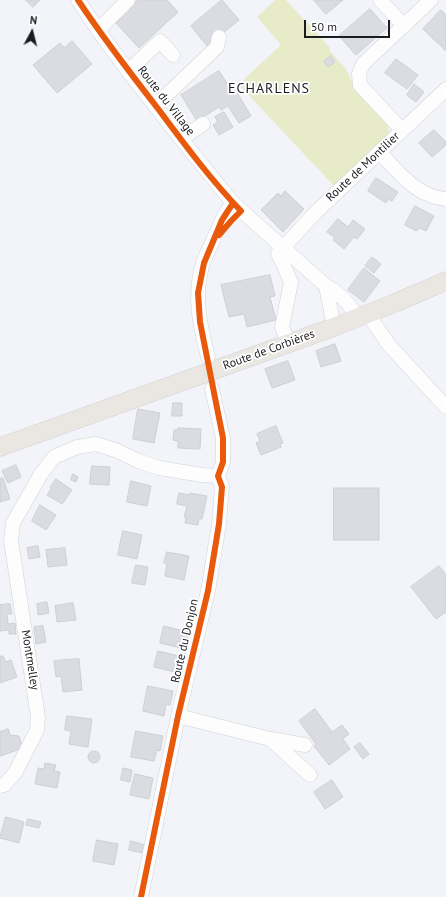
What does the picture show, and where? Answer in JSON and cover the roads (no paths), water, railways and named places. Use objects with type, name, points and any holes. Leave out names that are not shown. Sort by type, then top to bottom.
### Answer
[{"type":"main road","name":"Route de Corbières","points":[[0,447],[334,327],[446,281]]},
{"type":"street","name":"Route du Village","points":[[78,0],[128,71],[237,207],[326,286],[337,292],[363,315],[372,320],[389,345],[446,408]]},
{"type":"street","points":[[98,30],[128,0]]},
{"type":"street","points":[[380,0],[404,26]]},
{"type":"street","points":[[402,130],[360,85],[359,74],[363,64],[431,0]]},
{"type":"street","points":[[155,106],[217,47],[219,36]]},
{"type":"street","points":[[128,71],[160,41],[173,55]]},
{"type":"street","name":"Route de Montilier","points":[[284,248],[316,212],[446,89]]},
{"type":"street","points":[[181,139],[203,124]]},
{"type":"street","points":[[378,152],[417,191],[434,198],[446,200]]},
{"type":"street","points":[[208,357],[200,322],[198,293],[204,262],[212,245],[231,221],[237,207]]},
{"type":"street","points":[[284,248],[278,253],[291,282],[282,327],[288,343]]},
{"type":"street","points":[[326,286],[334,327]]},
{"type":"street","name":"Route du Donjon","points":[[141,897],[178,716],[208,591],[219,524],[222,487],[218,476],[223,462],[223,438],[212,389]]},
{"type":"street","name":"Montmelley","points":[[0,786],[4,785],[15,774],[37,730],[38,717],[11,541],[13,523],[41,474],[54,456],[77,447],[96,444],[118,451],[138,461],[164,469],[218,476]]},
{"type":"street","points":[[0,528],[13,523]]},
{"type":"street","points":[[178,716],[270,739],[305,745]]},
{"type":"street","points":[[270,739],[310,775]]},
{"type":"district","name":"ECHARLENS","points":[[269,89]]}]
